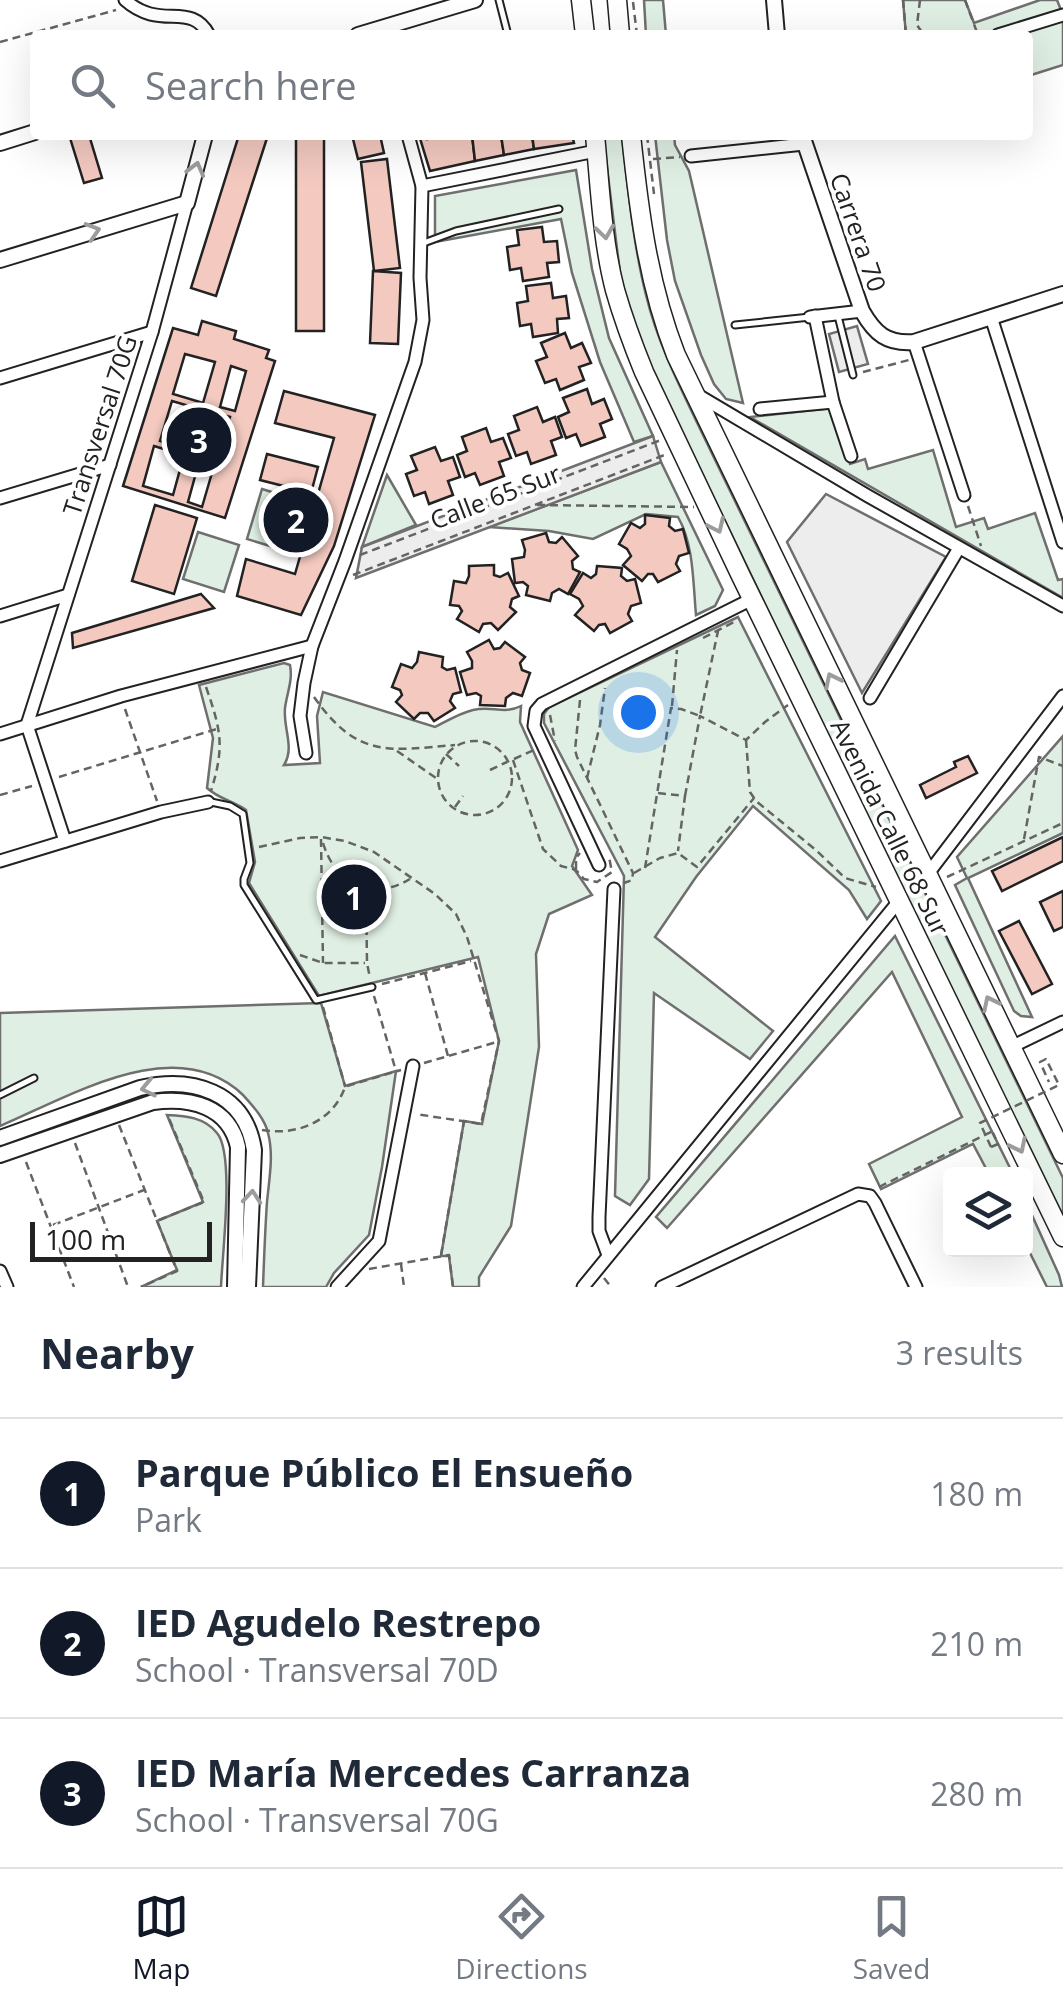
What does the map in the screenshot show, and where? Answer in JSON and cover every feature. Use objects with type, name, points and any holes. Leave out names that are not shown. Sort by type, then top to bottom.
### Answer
[{"type":"main road","points":[[582,0],[585,30]]},
{"type":"main road","points":[[617,0],[620,30]]},
{"type":"main road","name":"Avenida Calle 68 Sur","points":[[632,140],[644,243],[657,303],[692,392],[937,871],[1011,1047],[1063,1154]]},
{"type":"main road","name":"Avenida Calle 68 Sur","points":[[596,143],[614,287],[669,444],[899,901],[1000,1128],[1063,1236]]},
{"type":"street","points":[[386,30],[474,0]]},
{"type":"street","points":[[774,0],[777,30]]},
{"type":"street","points":[[128,3],[143,10],[189,4],[204,15],[208,30]]},
{"type":"street","points":[[1014,30],[1063,15]]},
{"type":"street","points":[[0,142],[30,133]]},
{"type":"street","name":"Transversal 70G","points":[[27,725],[152,332],[204,140]]},
{"type":"street","points":[[306,753],[300,716],[312,646],[415,362],[423,320],[422,186],[409,140]]},
{"type":"street","points":[[691,156],[796,140]]},
{"type":"street","name":"Carrera 70","points":[[803,140],[862,311],[883,338],[917,350]]},
{"type":"street","points":[[422,186],[596,143]]},
{"type":"street","points":[[0,260],[187,203]]},
{"type":"street","points":[[964,494],[917,350],[991,317],[1063,294]]},
{"type":"street","points":[[852,456],[832,402],[813,316],[862,311]]},
{"type":"street","points":[[991,317],[1063,542]]},
{"type":"street","points":[[0,378],[152,332]]},
{"type":"street","points":[[692,392],[1063,606]]},
{"type":"street","points":[[760,409],[832,402]]},
{"type":"street","points":[[0,498],[110,465]]},
{"type":"street","points":[[870,698],[959,548]]},
{"type":"street","points":[[0,616],[68,595]]},
{"type":"street","points":[[599,865],[550,744],[534,726],[536,712],[542,704],[749,607]]},
{"type":"street","points":[[0,734],[121,696],[312,646]]},
{"type":"street","points":[[937,871],[1063,696]]},
{"type":"street","points":[[27,725],[64,841]]},
{"type":"street","points":[[0,860],[208,802]]},
{"type":"street","points":[[608,1256],[594,1202],[614,888]]},
{"type":"street","points":[[583,1287],[899,901]]},
{"type":"street","points":[[1011,1047],[1063,1022]]},
{"type":"street","points":[[337,1287],[379,1240],[413,1066]]},
{"type":"street","points":[[0,1138],[157,1084],[196,1086],[213,1092],[232,1116],[248,1127],[254,1150],[248,1287]]},
{"type":"street","points":[[0,1156],[153,1102],[169,1100],[205,1106],[232,1116]]},
{"type":"street","points":[[232,1116],[239,1159],[234,1287]]},
{"type":"street","points":[[662,1287],[853,1195],[863,1194],[875,1203],[916,1287]]},
{"type":"street","points":[[0,1271],[8,1287]]},
{"type":"lane","points":[[499,0],[507,30]]},
{"type":"lane","points":[[421,244],[456,231],[559,210]]},
{"type":"lane","points":[[838,314],[854,374]]},
{"type":"lane","points":[[735,324],[813,316]]},
{"type":"lane","points":[[208,802],[230,806],[243,814],[250,863],[244,885],[316,1000],[372,987]]},
{"type":"lane","points":[[0,1095],[34,1078]]},
{"type":"path","points":[[633,0],[636,30]]},
{"type":"path","points":[[903,0],[906,30]]},
{"type":"path","points":[[920,0],[917,25],[920,30]]},
{"type":"path","points":[[966,0],[976,30]]},
{"type":"path","points":[[39,30],[128,3]]},
{"type":"path","points":[[0,42],[30,33]]},
{"type":"path","points":[[648,140],[654,196]]},
{"type":"path","points":[[650,159],[691,156]]},
{"type":"path","points":[[854,374],[917,350]]},
{"type":"path","name":"Calle 65 Sur","points":[[338,581],[535,505],[669,444]]},
{"type":"path","name":"Calle 65 Sur","points":[[346,561],[669,444]]},
{"type":"path","points":[[964,494],[986,562]]},
{"type":"path","points":[[535,505],[696,508]]},
{"type":"path","points":[[698,640],[718,631],[749,607]]},
{"type":"path","points":[[678,854],[685,796],[718,631]]},
{"type":"path","points":[[646,868],[672,708],[677,650],[688,645]]},
{"type":"path","points":[[201,674],[220,728],[219,766],[208,802]]},
{"type":"path","points":[[304,683],[335,723],[352,738],[372,747],[396,750],[471,741],[486,742],[498,749],[510,761],[543,849],[561,866],[576,870],[584,879],[598,882],[612,872],[612,861],[604,847]]},
{"type":"path","points":[[586,780],[605,685],[593,690]]},
{"type":"path","points":[[569,700],[580,695],[575,750],[633,873],[632,880],[614,888]]},
{"type":"path","points":[[121,696],[161,812]]},
{"type":"path","points":[[790,703],[746,740],[750,792],[845,878],[880,887]]},
{"type":"path","points":[[672,708],[700,716],[746,740]]},
{"type":"path","points":[[490,770],[550,744],[550,713]]},
{"type":"path","points":[[0,796],[220,728]]},
{"type":"path","points":[[457,745],[446,754],[438,779],[442,796],[465,813],[480,814],[499,806],[510,788],[510,761]]},
{"type":"path","points":[[396,750],[438,779]]},
{"type":"path","points":[[446,754],[458,766]]},
{"type":"path","points":[[1023,841],[1039,757],[1063,766]]},
{"type":"path","points":[[657,792],[685,796]]},
{"type":"path","points":[[454,808],[462,796]]},
{"type":"path","points":[[633,873],[660,858],[678,854],[697,867],[754,798]]},
{"type":"path","points":[[937,871],[1023,841],[1063,822]]},
{"type":"path","points":[[322,837],[328,858],[352,883],[375,890],[391,888],[412,878]]},
{"type":"path","points":[[322,837],[323,963]]},
{"type":"path","points":[[248,850],[300,838],[345,841],[374,852],[435,894],[456,914],[467,936],[499,1041],[482,1124],[405,1112]]},
{"type":"path","points":[[576,870],[576,858],[589,843]]},
{"type":"path","points":[[366,888],[366,963],[396,1071]]},
{"type":"path","points":[[282,948],[323,963],[366,963]]},
{"type":"path","points":[[372,987],[473,960]]},
{"type":"path","points":[[424,972],[448,1056]]},
{"type":"path","points":[[248,1127],[277,1132],[304,1128],[334,1108],[345,1086],[322,1003]]},
{"type":"path","points":[[1000,1128],[998,1144],[991,1147],[980,1123],[1059,1085],[1046,1058],[1040,1062],[1049,1082]]},
{"type":"path","points":[[1043,1085],[1050,1098]]},
{"type":"path","points":[[157,1221],[204,1202],[168,1114]]},
{"type":"path","points":[[117,1119],[177,1270],[141,1287]]},
{"type":"path","points":[[440,1256],[464,1122]]},
{"type":"path","points":[[863,1194],[1000,1128]]},
{"type":"path","points":[[72,1136],[128,1287]]},
{"type":"path","points":[[24,1157],[74,1287]]},
{"type":"path","points":[[50,1226],[145,1190]]},
{"type":"path","points":[[349,1272],[449,1255],[454,1287]]},
{"type":"path","points":[[400,1264],[404,1287]]},
{"type":"green space","points":[[644,0],[663,0],[666,30],[646,30]]},
{"type":"green space","points":[[903,0],[965,0],[974,23],[1040,0],[1057,0],[1063,15],[1063,65],[1033,74],[1033,30],[906,30]]},
{"type":"green space","points":[[604,140],[623,140],[641,275],[671,368],[1063,1178],[1063,1221],[653,372],[621,281]]},
{"type":"green space","points":[[656,140],[674,140],[689,171],[743,403],[726,399],[714,384],[675,281]]},
{"type":"green space","points":[[576,170],[592,269],[609,338],[653,436],[634,442],[600,362],[572,273],[561,219],[435,242],[435,196]]},
{"type":"green space","points":[[832,408],[850,464],[865,459],[868,469],[933,450],[956,527],[984,518],[988,529],[1035,513],[1058,580],[1063,579],[1063,598],[750,417]]},
{"type":"green space","points":[[661,462],[723,590],[715,606],[696,615],[690,552],[678,517],[646,514],[593,539],[489,527]]},
{"type":"green space","points":[[387,475],[416,525],[362,547]]},
{"type":"green space","points":[[262,489],[288,497],[273,547],[247,539]]},
{"type":"green space","points":[[198,532],[239,545],[224,592],[183,579]]},
{"type":"green space","points":[[738,617],[881,901],[867,919],[849,890],[753,806],[696,877],[655,937],[773,1031],[750,1059],[654,993],[649,1179],[630,1205],[615,1196],[624,876],[544,723],[544,714],[549,707]]},
{"type":"green space","points":[[284,663],[290,665],[291,676],[285,708],[289,751],[284,765],[320,763],[317,716],[323,692],[435,727],[473,710],[521,706],[520,722],[578,850],[572,866],[592,895],[549,914],[536,954],[539,1047],[511,1226],[479,1277],[479,1287],[453,1287],[449,1256],[441,1256],[464,1121],[482,1124],[499,1041],[478,957],[319,996],[249,883],[255,862],[246,810],[207,788],[213,738],[199,685]]},
{"type":"green space","points":[[1063,736],[1063,833],[968,878],[1032,1017],[1021,1016],[1014,1011],[955,885],[967,878],[957,857]]},
{"type":"green space","points":[[895,936],[1010,1167],[985,1167],[973,1144],[881,1189],[869,1164],[962,1117],[892,972],[667,1228],[656,1217]]},
{"type":"green space","points":[[321,1003],[345,1086],[396,1071],[369,1235],[326,1287],[263,1287],[270,1141],[261,1118],[243,1095],[216,1077],[187,1069],[123,1075],[0,1126],[0,1013]]},
{"type":"green space","points":[[167,1115],[206,1124],[222,1144],[226,1183],[221,1287],[141,1287],[177,1270],[157,1221],[203,1202]]},
{"type":"green space","points":[[1033,1217],[1062,1287],[1047,1287],[1032,1257]]},
{"type":"shaded area","points":[[857,326],[868,364],[839,372],[829,334]]},
{"type":"shaded area","points":[[653,436],[661,462],[356,578],[362,547]]},
{"type":"shaded area","points":[[826,494],[946,557],[862,693],[787,542]]},
{"type":"building","points":[[71,140],[91,140],[102,178],[84,183]]},
{"type":"building","points":[[237,140],[266,140],[216,296],[191,288]]},
{"type":"building","points":[[296,140],[324,140],[324,331],[296,331]]},
{"type":"building","points":[[353,140],[381,140],[384,153],[358,159]]},
{"type":"building","points":[[421,140],[473,140],[475,161],[430,171]]},
{"type":"building","points":[[473,140],[502,140],[504,155],[475,161]]},
{"type":"building","points":[[502,140],[533,140],[534,149],[504,155]]},
{"type":"building","points":[[533,140],[574,143],[534,149]]},
{"type":"building","points":[[387,159],[400,268],[374,271],[361,162]]},
{"type":"building","points":[[542,227],[544,242],[557,241],[559,262],[547,263],[549,277],[523,281],[521,268],[510,270],[507,247],[519,245],[517,230]]},
{"type":"building","points":[[373,271],[401,273],[398,344],[370,343]]},
{"type":"building","points":[[551,283],[553,298],[566,296],[569,318],[557,319],[558,333],[533,337],[531,324],[520,326],[517,303],[528,301],[526,286]]},
{"type":"building","points":[[202,321],[236,331],[234,339],[269,350],[266,358],[275,361],[225,518],[123,486],[173,328],[198,335]],"holes":[[[185,354],[215,362],[203,403],[173,394]],[[231,366],[246,371],[235,411],[220,407]],[[172,401],[186,405],[175,446],[160,441]],[[200,409],[230,417],[218,458],[188,449]],[[154,446],[184,455],[173,495],[143,486]],[[199,462],[214,466],[202,507],[188,502]]]},
{"type":"building","points":[[565,333],[571,348],[582,343],[591,363],[579,367],[584,380],[560,390],[556,379],[545,383],[536,361],[547,357],[541,343]]},
{"type":"building","points":[[587,389],[592,404],[604,399],[612,419],[600,424],[605,437],[581,446],[576,434],[566,438],[558,417],[569,412],[563,398]]},
{"type":"building","points":[[284,391],[375,415],[334,546],[301,615],[237,596],[246,559],[295,574],[334,438],[275,423]]},
{"type":"building","points":[[537,407],[543,422],[555,417],[562,437],[551,441],[556,455],[531,464],[527,452],[516,456],[508,434],[519,430],[514,416]]},
{"type":"building","points":[[486,428],[491,442],[503,438],[511,458],[499,462],[504,476],[480,485],[475,473],[465,477],[457,455],[467,451],[462,437]]},
{"type":"building","points":[[435,447],[441,461],[453,457],[460,477],[448,481],[453,495],[429,504],[425,492],[414,496],[406,474],[417,470],[411,456]]},
{"type":"building","points":[[267,454],[318,467],[311,493],[260,480]]},
{"type":"building","points":[[155,505],[197,518],[174,594],[132,581]]},
{"type":"building","points":[[645,515],[670,518],[669,526],[675,531],[683,529],[689,553],[679,556],[676,564],[680,571],[658,582],[653,574],[642,581],[623,565],[631,556],[619,544],[631,523],[640,528],[645,524]]},
{"type":"building","points":[[546,533],[549,542],[556,543],[562,537],[578,556],[572,561],[573,569],[580,572],[568,594],[559,589],[552,593],[550,601],[526,595],[528,586],[515,583],[512,559],[524,557],[522,540]]},
{"type":"building","points":[[494,565],[494,575],[508,573],[519,596],[512,599],[510,607],[516,612],[498,630],[491,623],[483,624],[479,632],[457,619],[462,611],[459,606],[450,605],[454,581],[466,583],[469,566]]},
{"type":"building","points":[[597,566],[622,568],[621,576],[627,581],[635,579],[641,603],[631,606],[628,614],[632,621],[610,633],[605,624],[594,631],[575,615],[583,606],[570,594],[583,573],[591,578]]},
{"type":"building","points":[[201,594],[214,608],[73,648],[72,633]]},
{"type":"building","points":[[489,640],[494,649],[505,642],[525,657],[520,663],[522,670],[530,673],[522,696],[513,693],[506,698],[505,706],[480,705],[481,696],[467,695],[460,672],[472,668],[467,652]]},
{"type":"building","points":[[419,652],[443,657],[442,667],[455,668],[461,692],[453,694],[450,701],[455,708],[434,721],[428,713],[420,713],[414,719],[396,702],[402,695],[392,687],[401,664],[412,668]]},
{"type":"building","points":[[968,756],[977,773],[926,798],[920,785],[956,767],[954,762]]},
{"type":"building","points":[[1063,837],[1063,861],[1002,891],[992,871]]},
{"type":"building","points":[[1063,891],[1063,927],[1054,931],[1040,902]]},
{"type":"building","points":[[1019,921],[1052,984],[1032,994],[999,931]]},
{"type":"place","name":"IED María Mercedes Carranza","points":[[199,440]]},
{"type":"place","name":"IED Agudelo Restrepo","points":[[296,520]]},
{"type":"place","name":"Parque Público El Ensueño","points":[[354,897]]}]
